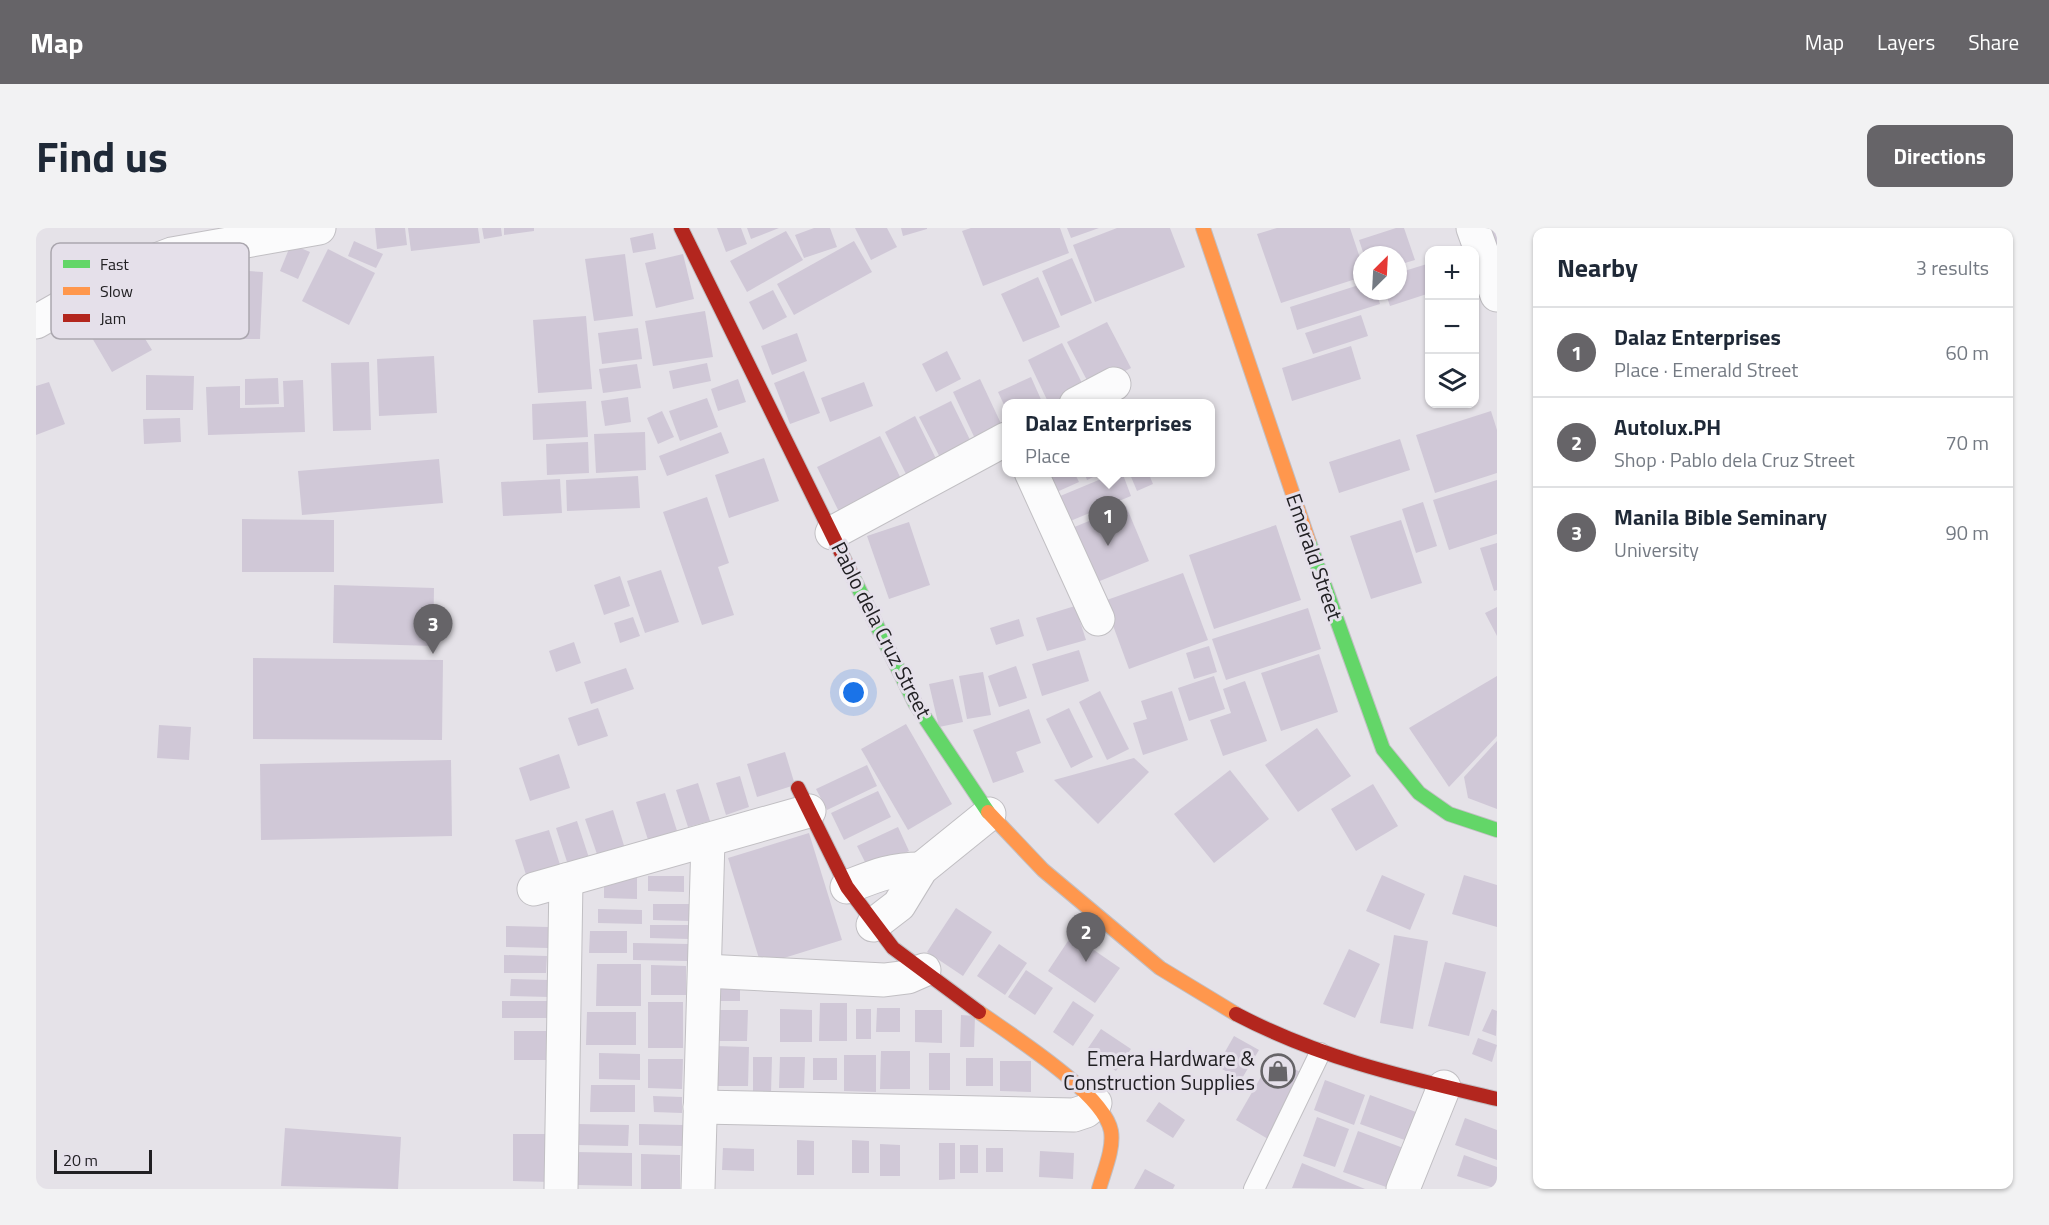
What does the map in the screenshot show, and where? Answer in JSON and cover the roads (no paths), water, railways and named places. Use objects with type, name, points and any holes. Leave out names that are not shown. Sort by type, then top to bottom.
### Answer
[{"type":"street","points":[[234,243],[319,228]]},
{"type":"street","name":"Pablo dela Cruz Street","points":[[681,228],[832,533],[885,647],[915,703],[989,814],[1043,870],[1160,968],[1207,999],[1270,1032],[1320,1053],[1497,1099]]},
{"type":"street","name":"Emerald Street","points":[[1203,228],[1308,540],[1383,749],[1419,793],[1449,814],[1497,830]]},
{"type":"street","points":[[1473,228],[1497,295]]},
{"type":"street","points":[[36,322],[51,313]]},
{"type":"street","points":[[1086,399],[1114,384]]},
{"type":"street","points":[[832,533],[1002,442]]},
{"type":"street","points":[[1033,477],[1098,619]]},
{"type":"street","points":[[534,889],[708,840],[803,799],[847,887],[873,925],[893,948],[1074,1082],[1106,1117],[1112,1132],[1110,1150],[1099,1189]]},
{"type":"street","points":[[873,925],[899,905],[921,869],[989,814]]},
{"type":"street","points":[[698,1189],[708,840]]},
{"type":"street","points":[[847,887],[877,874],[899,869],[921,869]]},
{"type":"street","points":[[561,1189],[566,880]]},
{"type":"street","points":[[705,971],[884,980],[908,977],[924,970]]},
{"type":"street","points":[[1403,1189],[1444,1087]]},
{"type":"street","points":[[700,1107],[1074,1115],[1086,1111],[1095,1103]]},
{"type":"lane","points":[[1254,1189],[1320,1053]]},
{"type":"place","name":"Dalaz Enterprises","points":[[1108,546]]},
{"type":"place","name":"Manila Bible Seminary","points":[[433,654]]},
{"type":"place","name":"Autolux.PH","points":[[1086,962]]},
{"type":"place","name":"Emera Hardware & Construction Supplies","points":[[1278,1071]]}]
